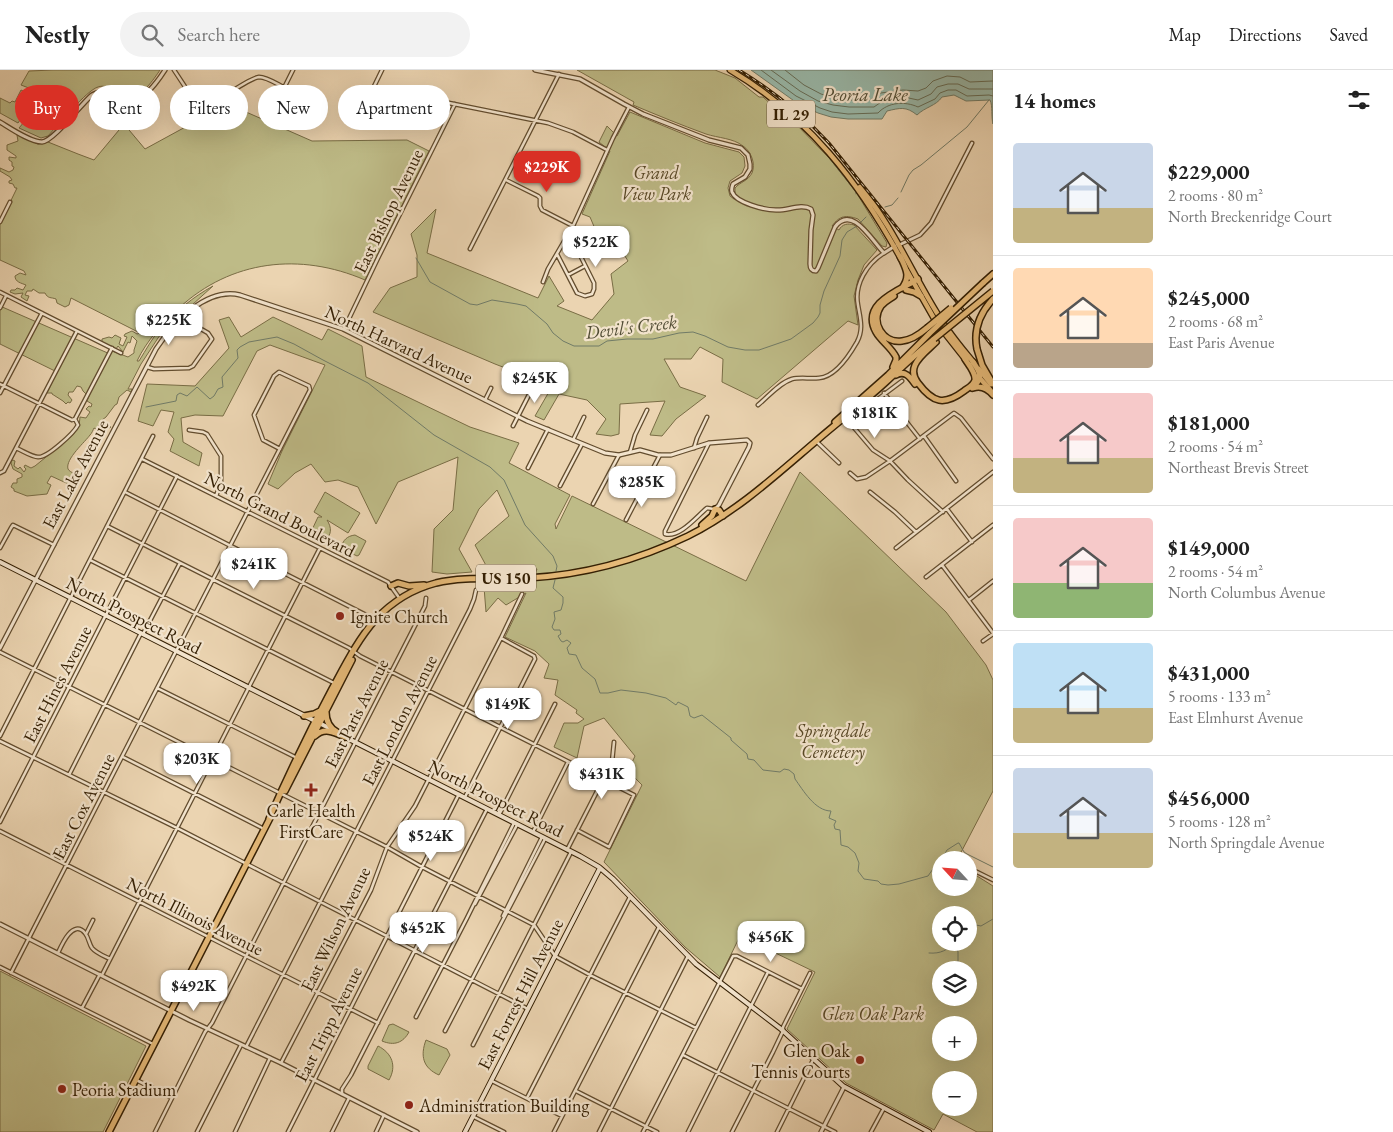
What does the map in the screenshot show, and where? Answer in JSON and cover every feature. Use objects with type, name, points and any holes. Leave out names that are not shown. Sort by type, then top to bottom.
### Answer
[{"type":"highway","points":[[897,291],[904,284],[907,276],[900,256]]},
{"type":"highway","points":[[916,282],[885,302],[878,312],[879,329],[887,338],[900,342],[911,339],[928,330],[993,274]]},
{"type":"highway","points":[[880,384],[891,370],[896,358],[876,332],[873,324],[873,314],[881,301],[916,282]]},
{"type":"highway","points":[[906,290],[921,296]]},
{"type":"highway","name":"US 150","points":[[109,1132],[303,756],[322,709],[335,684],[364,635],[387,608],[418,589],[432,584],[453,580],[528,578],[574,573],[629,559],[686,536],[723,516],[766,485],[833,424],[993,291]]},
{"type":"highway","points":[[993,299],[982,313],[975,336],[983,366],[993,385]]},
{"type":"highway","name":"US 150","points":[[880,384],[928,330]]},
{"type":"highway","points":[[935,340],[918,359],[914,370],[916,380],[932,398],[949,400],[973,384],[975,376],[965,359]]},
{"type":"highway","points":[[958,398],[977,384],[980,378],[978,369],[973,362]]},
{"type":"highway","points":[[880,384],[897,374],[903,373],[908,375],[926,396],[938,403],[946,403],[979,386],[993,394]]},
{"type":"highway","points":[[686,536],[708,521],[718,508],[723,516]]},
{"type":"highway","points":[[391,586],[398,583],[411,586],[432,584]]},
{"type":"highway","name":"US 150","points":[[282,794],[296,758],[329,706],[354,652]]},
{"type":"highway","points":[[329,706],[326,714],[327,720],[332,729],[342,735]]},
{"type":"highway","points":[[304,716],[314,714],[322,709]]},
{"type":"highway","points":[[303,756],[313,738],[320,732],[328,731],[342,735]]},
{"type":"main road","name":"IL 29","points":[[730,70],[761,90],[788,111],[816,138],[842,168],[897,246],[916,282],[921,296],[940,327],[993,394]]},
{"type":"main road","name":"IL 29","points":[[897,246],[900,256],[943,324],[993,385]]},
{"type":"main road","name":"North Prospect Road","points":[[0,562],[516,823],[600,868],[688,956],[783,1031],[844,1086],[928,1132]]},
{"type":"main road","name":"East Forrest Hill Avenue","points":[[466,1132],[600,868]]},
{"type":"street","points":[[0,122],[33,140],[45,141],[57,132],[97,92],[103,91],[118,100],[127,103],[131,102],[151,88],[165,70]]},
{"type":"street","points":[[174,70],[184,85]]},
{"type":"street","points":[[286,85],[293,70]]},
{"type":"street","points":[[382,70],[364,109],[367,110],[414,98],[455,104],[536,120],[573,132],[607,150]]},
{"type":"street","points":[[535,70],[582,80],[629,107],[705,139],[743,149],[748,154],[749,171],[746,176],[734,183],[732,189],[734,195],[742,201],[773,210],[804,206],[810,208],[813,214],[810,264],[812,270],[816,271],[818,268],[837,224],[846,220],[857,222],[884,253]]},
{"type":"street","points":[[470,249],[559,74]]},
{"type":"street","points":[[243,85],[259,77],[279,85]]},
{"type":"street","name":"East Bishop Avenue","points":[[344,329],[455,104]]},
{"type":"street","points":[[542,282],[573,226],[607,150],[629,107]]},
{"type":"street","points":[[758,405],[790,380],[822,378],[839,367],[859,337],[862,326],[857,301],[861,280],[869,265],[884,253],[920,235],[931,223],[972,143]]},
{"type":"street","points":[[506,180],[538,196],[542,210],[573,226]]},
{"type":"street","points":[[0,222],[10,202]]},
{"type":"street","points":[[557,254],[577,293],[589,296],[593,292],[595,285],[569,233]]},
{"type":"street","points":[[568,275],[585,266]]},
{"type":"street","points":[[0,292],[121,353]]},
{"type":"street","name":"North Harvard Avenue","points":[[182,318],[217,295],[232,294],[247,297],[344,329],[485,400],[606,454],[619,455],[640,450],[660,455],[672,455],[709,443],[745,440],[749,442],[749,447],[718,508]]},
{"type":"street","points":[[0,308],[6,295]]},
{"type":"street","points":[[0,393],[42,313]]},
{"type":"street","points":[[147,367],[154,369],[189,368],[193,366],[208,346],[212,339],[210,334],[182,318]]},
{"type":"street","name":"East Lake Avenue","points":[[0,648],[147,367],[160,344],[182,318]]},
{"type":"street","points":[[1,473],[16,448],[77,330]]},
{"type":"street","points":[[75,420],[112,348]]},
{"type":"street","name":"East Cox Avenue","points":[[11,973],[214,580],[248,512],[280,449],[310,389],[310,387],[295,379],[278,372],[274,376],[254,416],[264,441],[280,449]]},
{"type":"street","points":[[902,381],[884,393],[850,422],[873,450],[890,461],[943,512]]},
{"type":"street","points":[[513,426],[535,383]]},
{"type":"street","points":[[0,384],[75,420],[78,425],[74,431],[44,456],[37,458],[16,448]]},
{"type":"street","points":[[485,400],[491,388]]},
{"type":"street","points":[[884,393],[920,439]]},
{"type":"street","points":[[630,452],[635,435],[647,410]]},
{"type":"street","points":[[850,473],[857,479],[866,477],[954,413],[961,418],[993,459]]},
{"type":"street","points":[[573,440],[584,417]]},
{"type":"street","points":[[694,448],[707,417]]},
{"type":"street","points":[[528,468],[548,429]]},
{"type":"street","points":[[188,430],[202,431],[207,434],[221,456],[221,484],[216,496]]},
{"type":"street","points":[[0,736],[152,436]]},
{"type":"street","points":[[924,436],[956,481]]},
{"type":"street","points":[[816,441],[839,463]]},
{"type":"street","points":[[709,443],[664,531],[665,534],[670,534],[686,527],[708,508],[718,508]]},
{"type":"street","points":[[560,486],[582,444]]},
{"type":"street","points":[[593,504],[619,455]]},
{"type":"street","points":[[626,520],[660,455]]},
{"type":"street","name":"North Grand Boulevard","points":[[142,459],[388,582],[400,599]]},
{"type":"street","points":[[896,548],[993,472]]},
{"type":"street","name":"East Hines Avenue","points":[[0,822],[177,476]]},
{"type":"street","points":[[125,492],[375,620]]},
{"type":"street","points":[[870,492],[916,532]]},
{"type":"street","points":[[947,509],[972,542]]},
{"type":"street","points":[[0,548],[13,525],[54,545]]},
{"type":"street","points":[[926,577],[993,525]]},
{"type":"street","points":[[107,526],[634,795],[609,847],[577,830]]},
{"type":"street","points":[[82,1008],[140,902],[320,548]]},
{"type":"street","points":[[90,560],[335,684]]},
{"type":"street","points":[[69,775],[104,704],[180,563]]},
{"type":"street","points":[[942,565],[993,633],[983,641]]},
{"type":"street","points":[[968,600],[993,581]]},
{"type":"street","name":"East London Avenue","points":[[246,1047],[474,599],[476,590]]},
{"type":"street","name":"East Wilson Avenue","points":[[281,1063],[372,886],[387,847],[413,811],[522,594]]},
{"type":"street","name":"East Paris Avenue","points":[[155,1132],[392,672],[425,606],[426,598]]},
{"type":"street","points":[[465,797],[535,657],[501,638]]},
{"type":"street","points":[[0,652],[387,847],[422,868],[534,925],[555,956],[696,1028]]},
{"type":"street","points":[[157,688],[296,758]]},
{"type":"street","points":[[499,815],[555,704]]},
{"type":"street","points":[[0,741],[177,828],[528,1009]]},
{"type":"street","points":[[473,1045],[570,851],[577,830],[612,760],[614,742]]},
{"type":"street","points":[[122,757],[264,829]]},
{"type":"street","points":[[533,832],[568,762]]},
{"type":"street","name":"East Tripp Avenue","points":[[288,1132],[459,794]]},
{"type":"street","points":[[342,1094],[342,1089],[351,1075],[488,809]]},
{"type":"street","points":[[416,1017],[516,823]]},
{"type":"street","name":"North Illinois Avenue","points":[[0,831],[378,1023]]},
{"type":"street","points":[[445,1031],[544,838]]},
{"type":"street","points":[[978,872],[993,880]]},
{"type":"street","points":[[527,1098],[630,897]]},
{"type":"street","points":[[86,934],[93,920]]},
{"type":"street","points":[[0,924],[417,1132]]},
{"type":"street","points":[[554,1132],[659,927]]},
{"type":"street","points":[[58,953],[70,932],[78,929],[86,934],[92,948],[96,952],[110,959]]},
{"type":"street","points":[[599,1132],[688,956]]},
{"type":"street","points":[[643,1132],[734,956],[802,989]]},
{"type":"street","points":[[0,967],[154,1045]]},
{"type":"street","points":[[688,1132],[768,972]]},
{"type":"street","points":[[732,1132],[810,973]]},
{"type":"street","points":[[197,1132],[241,1045]]},
{"type":"street","points":[[683,1054],[835,1132]]},
{"type":"street","points":[[242,1132],[235,1131],[270,1058]]},
{"type":"street","points":[[777,1132],[814,1059]]},
{"type":"street","points":[[136,1080],[172,1098]]},
{"type":"street","points":[[492,1080],[562,1116]]},
{"type":"street","points":[[821,1132],[844,1086]]},
{"type":"street","points":[[576,1090],[657,1132]]},
{"type":"street","points":[[332,1132],[349,1097]]},
{"type":"street","points":[[871,1132],[884,1108]]},
{"type":"street","points":[[376,1132],[384,1115]]},
{"type":"street","points":[[473,1117],[504,1132]]},
{"type":"green space","points":[[160,70],[149,85],[89,85],[89,93],[79,102],[79,85],[21,85],[29,71]]},
{"type":"green space","name":"Grand View Park","points":[[577,70],[715,70],[735,78],[791,119],[830,159],[856,192],[887,243],[886,247],[882,246],[858,219],[844,217],[832,226],[839,230],[845,224],[854,225],[877,250],[864,265],[858,280],[854,296],[858,325],[848,321],[757,399],[722,382],[723,359],[700,347],[691,359],[664,359],[680,387],[706,396],[676,419],[662,436],[650,435],[665,401],[620,404],[619,434],[611,436],[596,434],[606,419],[587,400],[559,394],[544,420],[535,416],[550,390],[526,376],[373,312],[390,288],[417,277],[417,255],[411,234],[436,209],[427,253],[538,298],[549,276],[564,301],[557,306],[592,320],[614,294],[611,274],[628,261],[623,253],[606,255],[590,217],[582,214],[610,151],[599,142],[607,126],[617,136],[630,112],[705,143],[739,152],[744,157],[745,166],[742,173],[730,181],[728,188],[730,196],[734,199],[737,195],[735,188],[748,178],[753,169],[752,158],[746,148],[735,141],[706,134],[633,105],[634,102]]},
{"type":"green space","points":[[0,98],[10,103],[12,101],[15,102],[15,121],[0,113]]},
{"type":"green space","points":[[248,113],[258,117],[258,130],[287,130],[312,141],[407,140],[429,151],[365,280],[340,271],[316,266],[291,264],[267,266],[244,271],[221,279],[199,292],[161,326],[150,339],[137,361],[139,361],[158,332],[173,316],[213,286],[170,322],[158,338],[128,389],[132,389],[131,392],[127,390],[119,397],[117,404],[102,420],[102,423],[111,427],[100,424],[96,429],[94,428],[73,455],[68,469],[82,477],[75,487],[51,476],[47,483],[51,485],[47,494],[27,496],[14,491],[11,487],[13,483],[17,483],[17,479],[22,477],[22,474],[13,469],[11,461],[15,461],[14,466],[18,469],[20,467],[24,472],[26,469],[25,465],[31,468],[35,466],[73,435],[79,426],[80,417],[86,418],[90,412],[86,409],[89,406],[91,407],[92,404],[87,401],[91,391],[89,389],[86,394],[81,387],[77,386],[73,392],[69,392],[68,395],[72,400],[66,404],[52,393],[47,393],[57,372],[0,344],[0,306],[110,354],[112,351],[128,357],[134,353],[137,341],[132,336],[130,343],[128,342],[123,352],[118,346],[116,349],[102,342],[102,339],[112,338],[115,335],[121,338],[119,344],[123,346],[127,337],[124,336],[125,334],[132,331],[137,334],[140,333],[71,298],[69,305],[65,307],[57,303],[56,299],[33,289],[32,291],[27,291],[25,295],[29,296],[27,301],[21,297],[23,293],[15,294],[10,292],[17,288],[23,290],[26,285],[17,281],[15,276],[20,273],[26,275],[24,271],[0,260],[0,223],[17,188],[9,183],[12,180],[10,177],[0,171],[0,168],[9,172],[14,167],[9,157],[16,158],[16,156],[7,150],[7,145],[18,141],[17,135],[38,144],[48,142],[94,160],[119,130],[129,130],[145,149],[180,130],[248,130]]},
{"type":"green space","points":[[23,130],[53,130],[48,136],[41,138]]},
{"type":"green space","name":"Springdale Cemetery","points":[[229,317],[241,337],[273,317],[322,340],[328,329],[362,346],[366,377],[470,427],[519,443],[509,463],[570,495],[555,524],[556,529],[572,496],[746,581],[800,472],[946,612],[986,665],[993,680],[993,791],[962,851],[932,851],[932,896],[978,896],[978,877],[993,886],[993,1132],[977,1132],[947,1116],[977,1116],[977,1071],[932,1071],[932,1116],[942,1116],[934,1130],[846,1083],[787,1029],[815,972],[740,936],[720,977],[685,947],[604,862],[642,785],[628,771],[635,756],[604,718],[584,726],[577,758],[554,747],[564,723],[578,723],[584,719],[576,713],[577,710],[555,695],[558,680],[544,678],[549,664],[535,651],[505,637],[526,593],[506,605],[498,598],[486,612],[484,587],[531,583],[537,569],[489,571],[475,545],[509,516],[497,490],[479,509],[459,549],[472,572],[447,574],[432,572],[434,529],[453,510],[458,457],[398,482],[376,524],[358,487],[338,480],[325,482],[311,464],[295,473],[278,489],[268,484],[282,451],[325,365],[270,345],[257,351],[223,416],[195,415],[181,418],[183,442],[202,453],[199,466],[170,451],[174,439],[168,432],[174,412],[161,410],[153,426],[138,421],[147,384],[195,386],[229,348],[219,320]]},
{"type":"green space","points":[[325,492],[360,513],[348,533],[327,520],[330,531],[329,536],[324,541],[311,534],[311,532],[318,517],[322,517],[314,512]]},
{"type":"green space","points":[[355,535],[366,541],[357,556],[341,548],[346,539]]},
{"type":"green space","name":"Peoria Stadium","points":[[0,971],[146,1046],[103,1132],[0,1132]]},
{"type":"green space","points":[[393,1024],[409,1032],[404,1039],[398,1042],[382,1041],[389,1025]]},
{"type":"green space","points":[[426,1040],[447,1049],[450,1055],[439,1075],[429,1069],[424,1061],[423,1051]]},
{"type":"green space","points":[[378,1046],[387,1052],[392,1060],[393,1070],[389,1080],[368,1069]]},
{"type":"water","name":"Peoria Lake","points":[[751,70],[993,70],[993,124],[990,100],[966,101],[954,95],[942,97],[917,115],[910,110],[899,109],[887,111],[882,119],[831,117],[797,103]]},
{"type":"waterway","name":"Devil's Creek","points":[[901,192],[913,170],[967,127],[989,100]]},
{"type":"waterway","points":[[830,159],[856,194]]},
{"type":"waterway","name":"Devil's Creek","points":[[885,207],[892,205],[898,198]]},
{"type":"waterway","name":"Devil's Creek","points":[[416,258],[430,282],[470,304],[477,305],[492,300],[526,306],[547,324],[553,333],[563,341],[574,346],[599,346],[607,341],[653,339],[693,332],[728,347],[759,350],[791,339],[818,317],[824,291],[840,256],[842,240],[847,232],[866,217]]},
{"type":"waterway","points":[[146,407],[176,401],[177,395],[180,393],[187,396],[197,387],[210,399],[218,389],[223,387],[222,377],[238,358],[237,350],[240,347],[249,342],[277,337],[368,383],[434,435],[490,467],[504,480],[525,525],[553,556],[557,566],[556,571]]},
{"type":"waterway","points":[[555,580],[553,588],[563,597],[563,603],[561,610],[554,612],[555,619],[552,627],[554,630],[560,630],[561,634],[558,636],[561,641],[567,640],[571,643],[567,648],[569,654],[576,655],[582,668],[595,679],[600,693],[621,690],[666,698],[676,705],[678,702],[688,707],[690,716],[694,718],[702,715],[731,738],[747,754],[748,759],[754,760],[763,770],[780,772],[784,769],[789,770],[794,774],[795,779],[815,804],[820,808],[831,811],[829,818],[836,821],[834,825],[835,829],[840,830],[841,845],[848,847],[855,853],[859,863],[858,871],[864,879],[878,881],[881,884],[899,884],[928,876],[932,870]]},
{"type":"waterway","points":[[946,851],[958,843],[963,851]]},
{"type":"waterway","points":[[978,860],[993,867]]},
{"type":"waterway","points":[[977,925],[981,926],[993,919]]},
{"type":"waterway","points":[[929,953],[944,951]]},
{"type":"waterway","points":[[958,951],[958,961]]},
{"type":"railway","points":[[739,70],[786,103],[829,143],[993,347]]},
{"type":"place","name":"Ignite Church","points":[[340,616]]},
{"type":"place","name":"Carle Health FirstCare","points":[[311,790]]},
{"type":"place","name":"Glen Oak Tennis Courts","points":[[860,1060]]},
{"type":"place","name":"Peoria Stadium","points":[[62,1089]]},
{"type":"place","name":"Administration Building","points":[[409,1105]]},
{"type":"park label","name":"Glen Oak Park","points":[[873,1013]]}]
